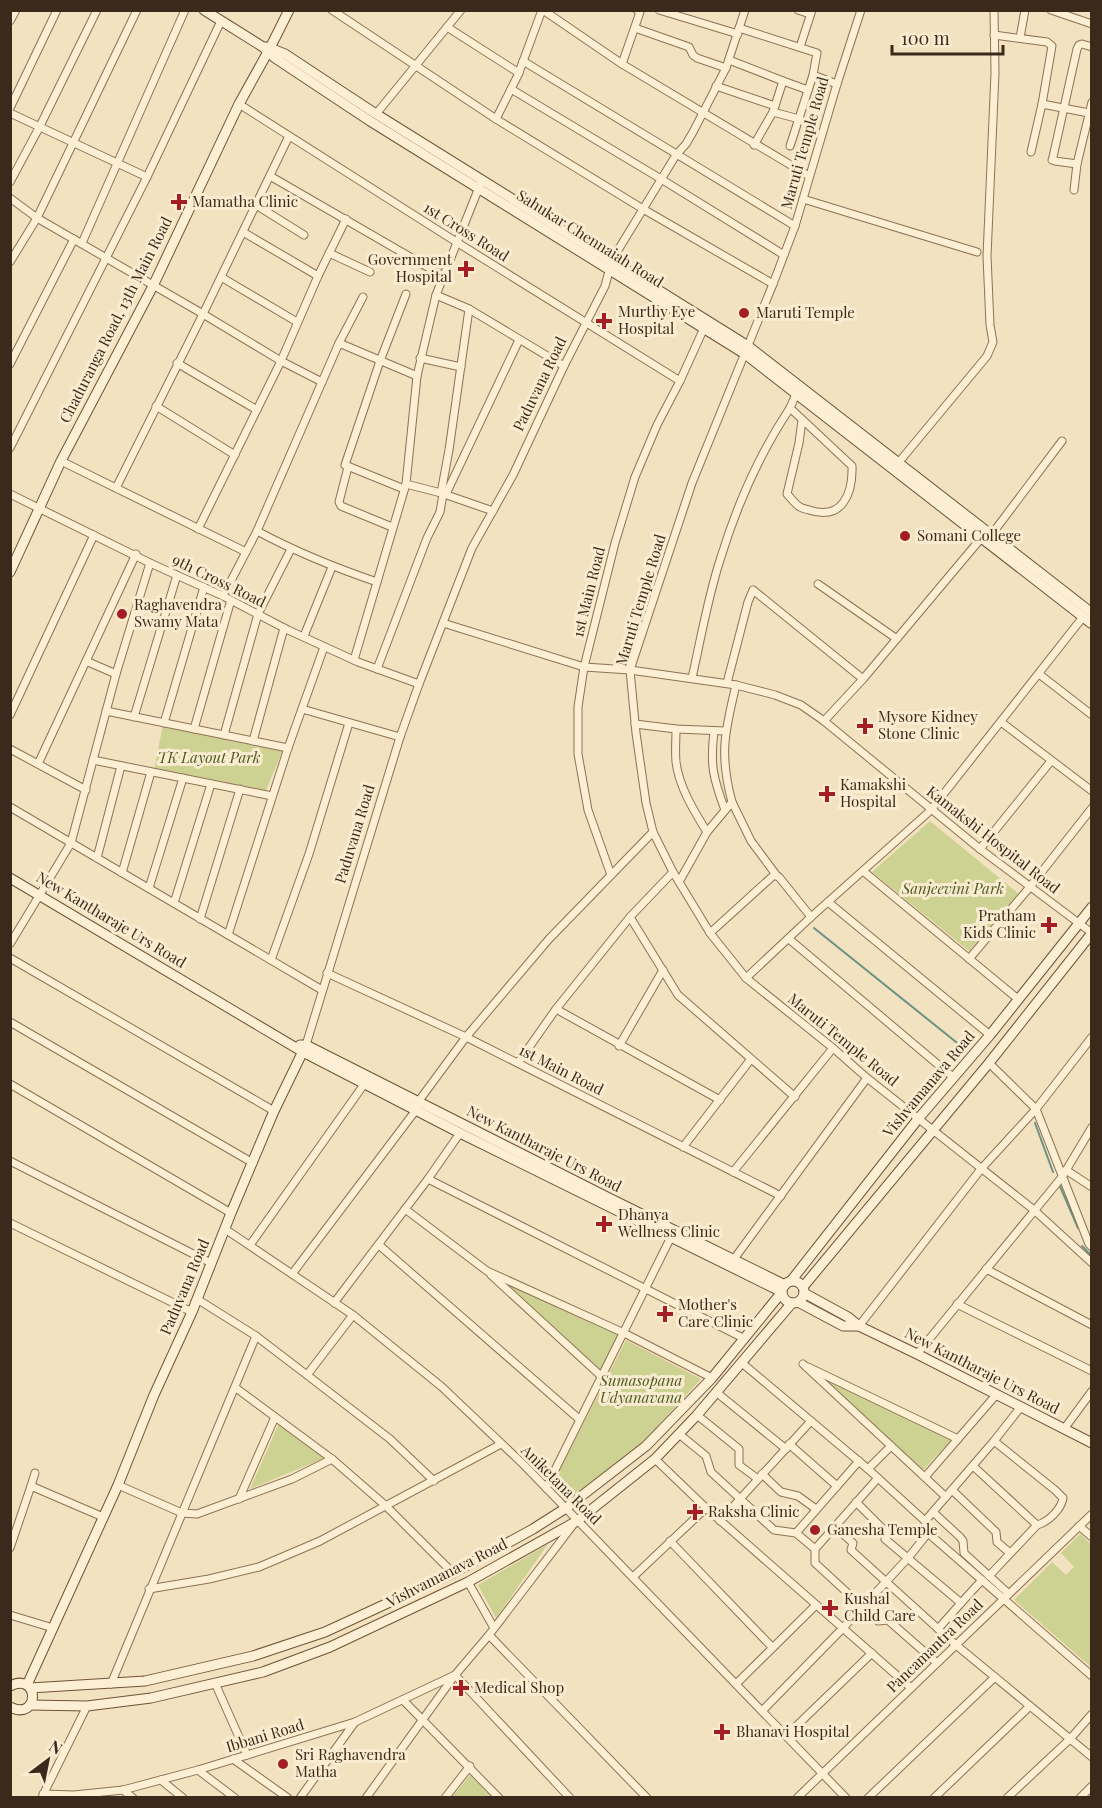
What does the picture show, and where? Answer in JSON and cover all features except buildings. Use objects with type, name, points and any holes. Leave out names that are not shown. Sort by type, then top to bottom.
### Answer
[{"type":"main road","name":"Sahukar Chennaiah Road","points":[[204,10],[267,49],[285,54],[481,184]]},
{"type":"main road","name":"Chaduranga Road, 13th Main Road","points":[[10,572],[61,461],[153,286],[267,49],[289,10]]},
{"type":"main road","name":"Sahukar Chennaiah Road","points":[[267,49],[275,58],[370,120],[481,184],[747,350],[899,462],[1087,615],[1092,624]]},
{"type":"main road","name":"Sahukar Chennaiah Road","points":[[611,264],[704,328],[747,350],[796,394],[987,535]]},
{"type":"main road","name":"New Kantharaje Urs Road","points":[[10,878],[289,1043],[786,1286]]},
{"type":"main road","name":"Vishvamanava Road","points":[[11,1685],[19,1683],[29,1687],[145,1681],[253,1656],[325,1632],[453,1573],[566,1508],[646,1446],[712,1378],[918,1119],[990,1035],[1092,908]]},
{"type":"main road","points":[[803,1290],[1092,933]]},
{"type":"main road","name":"New Kantharaje Urs Road","points":[[304,1049],[365,1083],[417,1106],[460,1133],[671,1237],[786,1286]]},
{"type":"main road","name":"Paduvana Road","points":[[29,1687],[192,1312],[274,1111],[304,1049]]},
{"type":"main road","points":[[798,1282],[803,1290],[803,1297],[795,1302],[784,1298],[786,1286],[798,1282]]},
{"type":"main road","name":"New Kantharaje Urs Road","points":[[803,1290],[859,1326],[1092,1443]]},
{"type":"main road","name":"New Kantharaje Urs Road","points":[[795,1302],[843,1326],[859,1326]]},
{"type":"main road","name":"Vishvamanava Road","points":[[10,1707],[23,1710],[30,1705],[87,1706],[151,1698],[263,1671],[330,1647],[468,1582],[577,1521],[655,1459],[697,1415],[795,1302]]},
{"type":"main road","points":[[29,1687],[33,1696],[30,1705]]},
{"type":"street","points":[[10,21],[16,10]]},
{"type":"street","points":[[10,108],[57,10]]},
{"type":"street","points":[[10,182],[97,10]]},
{"type":"street","points":[[10,262],[37,218],[137,10]]},
{"type":"street","points":[[82,243],[185,10]]},
{"type":"street","points":[[332,10],[496,119],[643,209],[773,284]]},
{"type":"street","points":[[376,114],[461,10]]},
{"type":"street","points":[[496,119],[519,73],[542,10],[622,64],[808,176]]},
{"type":"street","points":[[659,10],[817,53],[813,75],[790,146]]},
{"type":"street","name":"Paduvana Road","points":[[304,1049],[400,737],[472,548],[513,475],[564,366],[605,286],[611,264],[676,155],[686,144],[726,68],[745,10]]},
{"type":"street","points":[[798,10],[811,12],[800,47]]},
{"type":"street","name":"Maruti Temple Road","points":[[861,10],[808,176],[795,226],[692,483],[630,670],[646,804],[653,832],[673,872],[710,933],[746,978],[867,1078],[1034,1210],[1092,1263]]},
{"type":"street","points":[[899,462],[992,347],[987,256],[995,74],[994,10]]},
{"type":"street","points":[[1020,38],[1025,10]]},
{"type":"street","points":[[1051,10],[1092,24]]},
{"type":"street","points":[[622,64],[640,11]]},
{"type":"street","points":[[10,448],[147,177],[221,21]]},
{"type":"street","points":[[447,27],[519,73]]},
{"type":"street","points":[[635,28],[689,47],[697,58],[726,68]]},
{"type":"street","points":[[994,35],[1047,42],[1052,46],[1031,153]]},
{"type":"street","points":[[1077,164],[1052,160],[1079,45],[1092,47]]},
{"type":"street","points":[[729,60],[808,90]]},
{"type":"street","points":[[523,61],[795,226]]},
{"type":"street","points":[[813,75],[837,84]]},
{"type":"street","points":[[754,145],[774,109],[783,81]]},
{"type":"street","points":[[716,86],[799,119]]},
{"type":"street","points":[[511,89],[784,255]]},
{"type":"street","points":[[1074,190],[1077,164],[1092,102]]},
{"type":"street","name":"1st Cross Road","points":[[240,104],[680,381]]},
{"type":"street","points":[[1042,104],[1089,113]]},
{"type":"street","points":[[10,113],[147,177]]},
{"type":"street","points":[[116,488],[289,136]]},
{"type":"street","points":[[270,176],[443,276]]},
{"type":"street","points":[[354,660],[405,486],[417,376],[436,295],[481,184]]},
{"type":"street","points":[[10,198],[37,218],[281,361],[322,382]]},
{"type":"street","points":[[803,199],[977,252]]},
{"type":"street","points":[[256,205],[304,235]]},
{"type":"street","points":[[198,529],[281,361],[346,219]]},
{"type":"street","points":[[243,232],[318,276]]},
{"type":"street","points":[[10,364],[74,239]]},
{"type":"street","points":[[329,253],[370,272]]},
{"type":"street","points":[[221,276],[297,322]]},
{"type":"street","points":[[392,527],[341,506],[339,502],[348,467],[345,465],[380,361],[406,294]]},
{"type":"street","points":[[436,295],[469,309],[564,366]]},
{"type":"street","points":[[223,596],[258,531],[339,343],[363,297]]},
{"type":"street","points":[[377,669],[427,538],[440,512],[469,309]]},
{"type":"street","name":"1st Main Road","points":[[611,875],[588,810],[578,754],[578,706],[584,667],[615,543],[635,477],[657,425],[704,328]]},
{"type":"street","points":[[443,494],[462,462],[519,340]]},
{"type":"street","points":[[339,343],[417,376]]},
{"type":"street","points":[[420,358],[461,367]]},
{"type":"street","points":[[177,363],[257,410]]},
{"type":"street","points":[[692,678],[720,558],[735,517],[765,451],[796,394]]},
{"type":"street","points":[[156,406],[235,455]]},
{"type":"street","points":[[790,408],[852,466],[850,489],[844,502],[834,511],[819,513],[801,507],[787,494],[802,420]]},
{"type":"street","points":[[824,721],[987,535],[1062,441]]},
{"type":"street","points":[[61,461],[246,552]]},
{"type":"street","points":[[348,467],[493,511]]},
{"type":"street","name":"9th Cross Road","points":[[10,494],[324,647],[419,684]]},
{"type":"street","points":[[258,531],[332,567],[377,582]]},
{"type":"street","points":[[10,715],[94,535]]},
{"type":"street","points":[[224,735],[258,614],[291,549]]},
{"type":"street","points":[[38,764],[136,554]]},
{"type":"street","points":[[10,944],[71,843],[116,674],[150,563]]},
{"type":"street","points":[[304,636],[332,567]]},
{"type":"street","points":[[134,717],[177,575]]},
{"type":"street","points":[[818,584],[897,639]]},
{"type":"street","points":[[164,723],[204,587]]},
{"type":"street","points":[[727,683],[747,602],[753,590],[863,679]]},
{"type":"street","points":[[194,729],[231,600]]},
{"type":"street","points":[[746,978],[931,810],[1087,615]]},
{"type":"street","name":"Kamakshi Hospital Road","points":[[442,622],[584,667],[630,670],[727,683],[775,695],[801,705],[824,721],[1029,888],[1092,933]]},
{"type":"street","points":[[253,741],[284,628]]},
{"type":"street","points":[[228,935],[288,748],[324,647]]},
{"type":"street","points":[[86,661],[116,674]]},
{"type":"street","points":[[1039,674],[1092,715]]},
{"type":"street","points":[[736,685],[725,731],[724,751],[725,776],[732,802],[752,841],[811,917]]},
{"type":"street","points":[[302,709],[400,737]]},
{"type":"street","points":[[106,711],[288,748]]},
{"type":"street","points":[[1001,722],[1092,791]]},
{"type":"street","points":[[271,960],[309,854],[349,723]]},
{"type":"street","points":[[635,724],[676,729],[725,731]]},
{"type":"street","points":[[676,729],[676,764],[680,779],[691,807],[707,832]]},
{"type":"street","points":[[714,731],[711,764],[715,784],[725,810]]},
{"type":"street","points":[[10,749],[86,790]]},
{"type":"street","points":[[93,760],[272,796]]},
{"type":"street","points":[[980,849],[1052,761]]},
{"type":"street","points":[[97,858],[121,766]]},
{"type":"street","points":[[122,873],[151,772]]},
{"type":"street","points":[[149,888],[183,778]]},
{"type":"street","points":[[174,903],[211,784]]},
{"type":"street","points":[[200,919],[240,789]]},
{"type":"street","points":[[679,882],[707,832],[732,802]]},
{"type":"street","points":[[10,807],[322,990]]},
{"type":"street","points":[[969,959],[1092,808]]},
{"type":"street","points":[[292,1274],[466,1037],[549,939],[653,832]]},
{"type":"street","points":[[863,871],[1018,999]]},
{"type":"street","points":[[518,1064],[556,1009],[630,917],[673,872]]},
{"type":"street","points":[[710,933],[774,875],[777,876]]},
{"type":"street","points":[[828,902],[990,1035]]},
{"type":"street","points":[[630,917],[678,995],[795,1097]]},
{"type":"street","points":[[789,939],[954,1078]]},
{"type":"street","points":[[10,958],[274,1111]]},
{"type":"street","points":[[619,1046],[663,970]]},
{"type":"street","name":"1st Main Road","points":[[327,973],[466,1037],[782,1196]]},
{"type":"street","points":[[556,1009],[720,1100]]},
{"type":"street","points":[[10,1022],[253,1163]]},
{"type":"street","points":[[859,1326],[981,1169],[1088,1048],[1092,1038]]},
{"type":"street","points":[[732,1172],[833,1048]]},
{"type":"street","points":[[683,1148],[752,1059]]},
{"type":"street","points":[[989,1063],[1036,1109],[1091,1243]]},
{"type":"street","points":[[734,1259],[867,1078]]},
{"type":"street","points":[[250,1245],[365,1083]]},
{"type":"street","points":[[10,1084],[231,1213]]},
{"type":"street","points":[[917,1354],[1064,1174],[1092,1127]]},
{"type":"street","points":[[334,1303],[460,1133]]},
{"type":"street","points":[[10,1161],[211,1263]]},
{"type":"street","points":[[1064,1174],[1092,1187]]},
{"type":"street","points":[[428,1179],[745,1338]]},
{"type":"street","points":[[405,1209],[487,1271],[601,1376]]},
{"type":"street","points":[[10,1223],[192,1312]]},
{"type":"street","name":"Aniketana Road","points":[[225,1230],[353,1315],[442,1387],[566,1508],[846,1797]]},
{"type":"street","points":[[546,1488],[671,1237]]},
{"type":"street","points":[[379,1245],[579,1419]]},
{"type":"street","points":[[986,1269],[1092,1325]]},
{"type":"street","points":[[487,1271],[624,1333],[712,1378]]},
{"type":"street","points":[[197,1299],[256,1336],[307,1375],[390,1439],[434,1481]]},
{"type":"street","points":[[957,1304],[1092,1371]]},
{"type":"street","points":[[307,1375],[353,1315]]},
{"type":"street","points":[[111,1684],[256,1336]]},
{"type":"street","points":[[742,1363],[878,1478],[925,1521],[928,1533],[986,1578]]},
{"type":"street","points":[[946,1497],[803,1364],[958,1439]]},
{"type":"street","points":[[236,1388],[332,1459],[386,1506],[453,1573]]},
{"type":"street","points":[[1064,1429],[1092,1391]]},
{"type":"street","points":[[716,1392],[837,1486]]},
{"type":"street","points":[[925,1477],[996,1395]]},
{"type":"street","points":[[925,1521],[973,1467],[1020,1408]]},
{"type":"street","points":[[697,1415],[739,1449],[739,1464],[781,1492],[798,1496],[816,1509]]},
{"type":"street","points":[[239,1499],[275,1417]]},
{"type":"street","points":[[720,1521],[811,1421]]},
{"type":"street","points":[[679,1434],[706,1456],[711,1472],[774,1530],[796,1533],[815,1549]]},
{"type":"street","points":[[938,1629],[1037,1525],[1043,1523],[1062,1505],[1063,1498],[1055,1490],[994,1441]]},
{"type":"street","points":[[149,1589],[259,1568],[321,1541],[501,1444]]},
{"type":"street","points":[[868,1469],[891,1446]]},
{"type":"street","points":[[118,1485],[182,1513],[197,1514],[292,1479],[332,1459]]},
{"type":"street","points":[[655,1459],[720,1521],[910,1688]]},
{"type":"street","points":[[796,1533],[859,1461]]},
{"type":"street","points":[[973,1467],[1037,1525]]},
{"type":"street","points":[[10,1548],[35,1473]]},
{"type":"street","points":[[878,1478],[815,1549],[815,1563],[878,1622],[888,1620],[937,1663]]},
{"type":"street","points":[[31,1486],[103,1517]]},
{"type":"street","points":[[952,1490],[996,1532],[997,1542],[1010,1553]]},
{"type":"street","points":[[856,1502],[888,1534],[885,1539],[961,1603]]},
{"type":"street","points":[[633,1577],[706,1508]]},
{"type":"street","points":[[933,1512],[960,1537],[963,1541],[964,1553],[986,1578],[1092,1676]]},
{"type":"street","name":"Pancamantra Road","points":[[797,1797],[1092,1514]]},
{"type":"street","points":[[366,1797],[455,1675],[577,1521]]},
{"type":"street","points":[[1079,1526],[1092,1537]]},
{"type":"street","points":[[834,1527],[853,1543],[851,1550],[938,1629],[1092,1757]]},
{"type":"street","points":[[762,1711],[863,1607],[928,1533]]},
{"type":"street","points":[[670,1541],[772,1647]]},
{"type":"street","points":[[468,1582],[491,1631],[647,1797]]},
{"type":"street","points":[[736,1684],[816,1605]]},
{"type":"street","points":[[10,1615],[53,1628]]},
{"type":"street","points":[[786,1736],[872,1653]]},
{"type":"street","points":[[455,1675],[570,1797]]},
{"type":"street","name":"Ibbani Road","points":[[42,1796],[75,1796],[123,1790],[198,1770],[355,1722],[455,1675]]},
{"type":"street","points":[[868,1797],[995,1677]]},
{"type":"street","points":[[215,1683],[247,1755]]},
{"type":"street","points":[[403,1700],[499,1797]]},
{"type":"street","points":[[42,1796],[87,1706]]},
{"type":"street","points":[[934,1797],[1030,1706]]},
{"type":"street","points":[[1007,1797],[1070,1738],[1092,1714]]},
{"type":"street","points":[[300,1797],[355,1722]]},
{"type":"street","points":[[233,1759],[288,1797]]},
{"type":"street","points":[[445,1797],[470,1766]]},
{"type":"street","points":[[198,1770],[235,1797]]},
{"type":"street","points":[[161,1780],[183,1797]]},
{"type":"street","points":[[1080,1797],[1092,1786]]},
{"type":"street","points":[[123,1790],[133,1797]]},
{"type":"green space","name":"TK Layout Park","points":[[163,724],[283,749],[265,793],[154,771]]},
{"type":"green space","name":"Sanjeevini Park","points":[[930,821],[1019,894],[969,951],[872,872]]},
{"type":"green space","points":[[504,1282],[620,1334],[600,1372]]},
{"type":"green space","name":"Sumasopana Udyanavana","points":[[626,1340],[701,1379],[643,1442],[566,1501],[551,1487]]},
{"type":"green space","points":[[823,1377],[951,1440],[923,1470]]},
{"type":"green space","points":[[279,1423],[325,1458],[250,1489]]},
{"type":"green space","points":[[1080,1534],[1091,1544],[1091,1667],[1014,1600],[1052,1562],[1066,1575],[1074,1567],[1061,1553]]},
{"type":"green space","points":[[548,1544],[496,1618],[478,1585]]},
{"type":"green space","points":[[470,1775],[491,1797],[452,1797]]},
{"type":"waterway","points":[[814,928],[961,1046]]},
{"type":"waterway","points":[[1035,1123],[1053,1172]]},
{"type":"waterway","points":[[1059,1184],[1078,1228]]},
{"type":"waterway","points":[[1082,1246],[1092,1256]]},
{"type":"place","name":"Mamatha Clinic","points":[[179,202]]},
{"type":"place","name":"Government Hospital","points":[[466,269]]},
{"type":"place","name":"Maruti Temple","points":[[744,313]]},
{"type":"place","name":"Murthy Eye Hospital","points":[[604,321]]},
{"type":"place","name":"Somani College","points":[[905,536]]},
{"type":"place","name":"Raghavendra Swamy Mata","points":[[122,614]]},
{"type":"place","name":"Mysore Kidney Stone Clinic","points":[[865,726]]},
{"type":"place","name":"Kamakshi Hospital","points":[[827,794]]},
{"type":"place","name":"Pratham Kids Clinic","points":[[1049,925]]},
{"type":"place","name":"Dhanya Wellness Clinic","points":[[604,1224]]},
{"type":"place","name":"Mother's Care Clinic","points":[[665,1314]]},
{"type":"place","name":"Raksha Clinic","points":[[695,1512]]},
{"type":"place","name":"Ganesha Temple","points":[[815,1530]]},
{"type":"place","name":"Kushal Child Care","points":[[830,1608]]},
{"type":"place","name":"Medical Shop","points":[[461,1688]]},
{"type":"place","name":"Bhanavi Hospital","points":[[722,1732]]},
{"type":"place","name":"Sri Raghavendra Matha","points":[[283,1764]]}]
